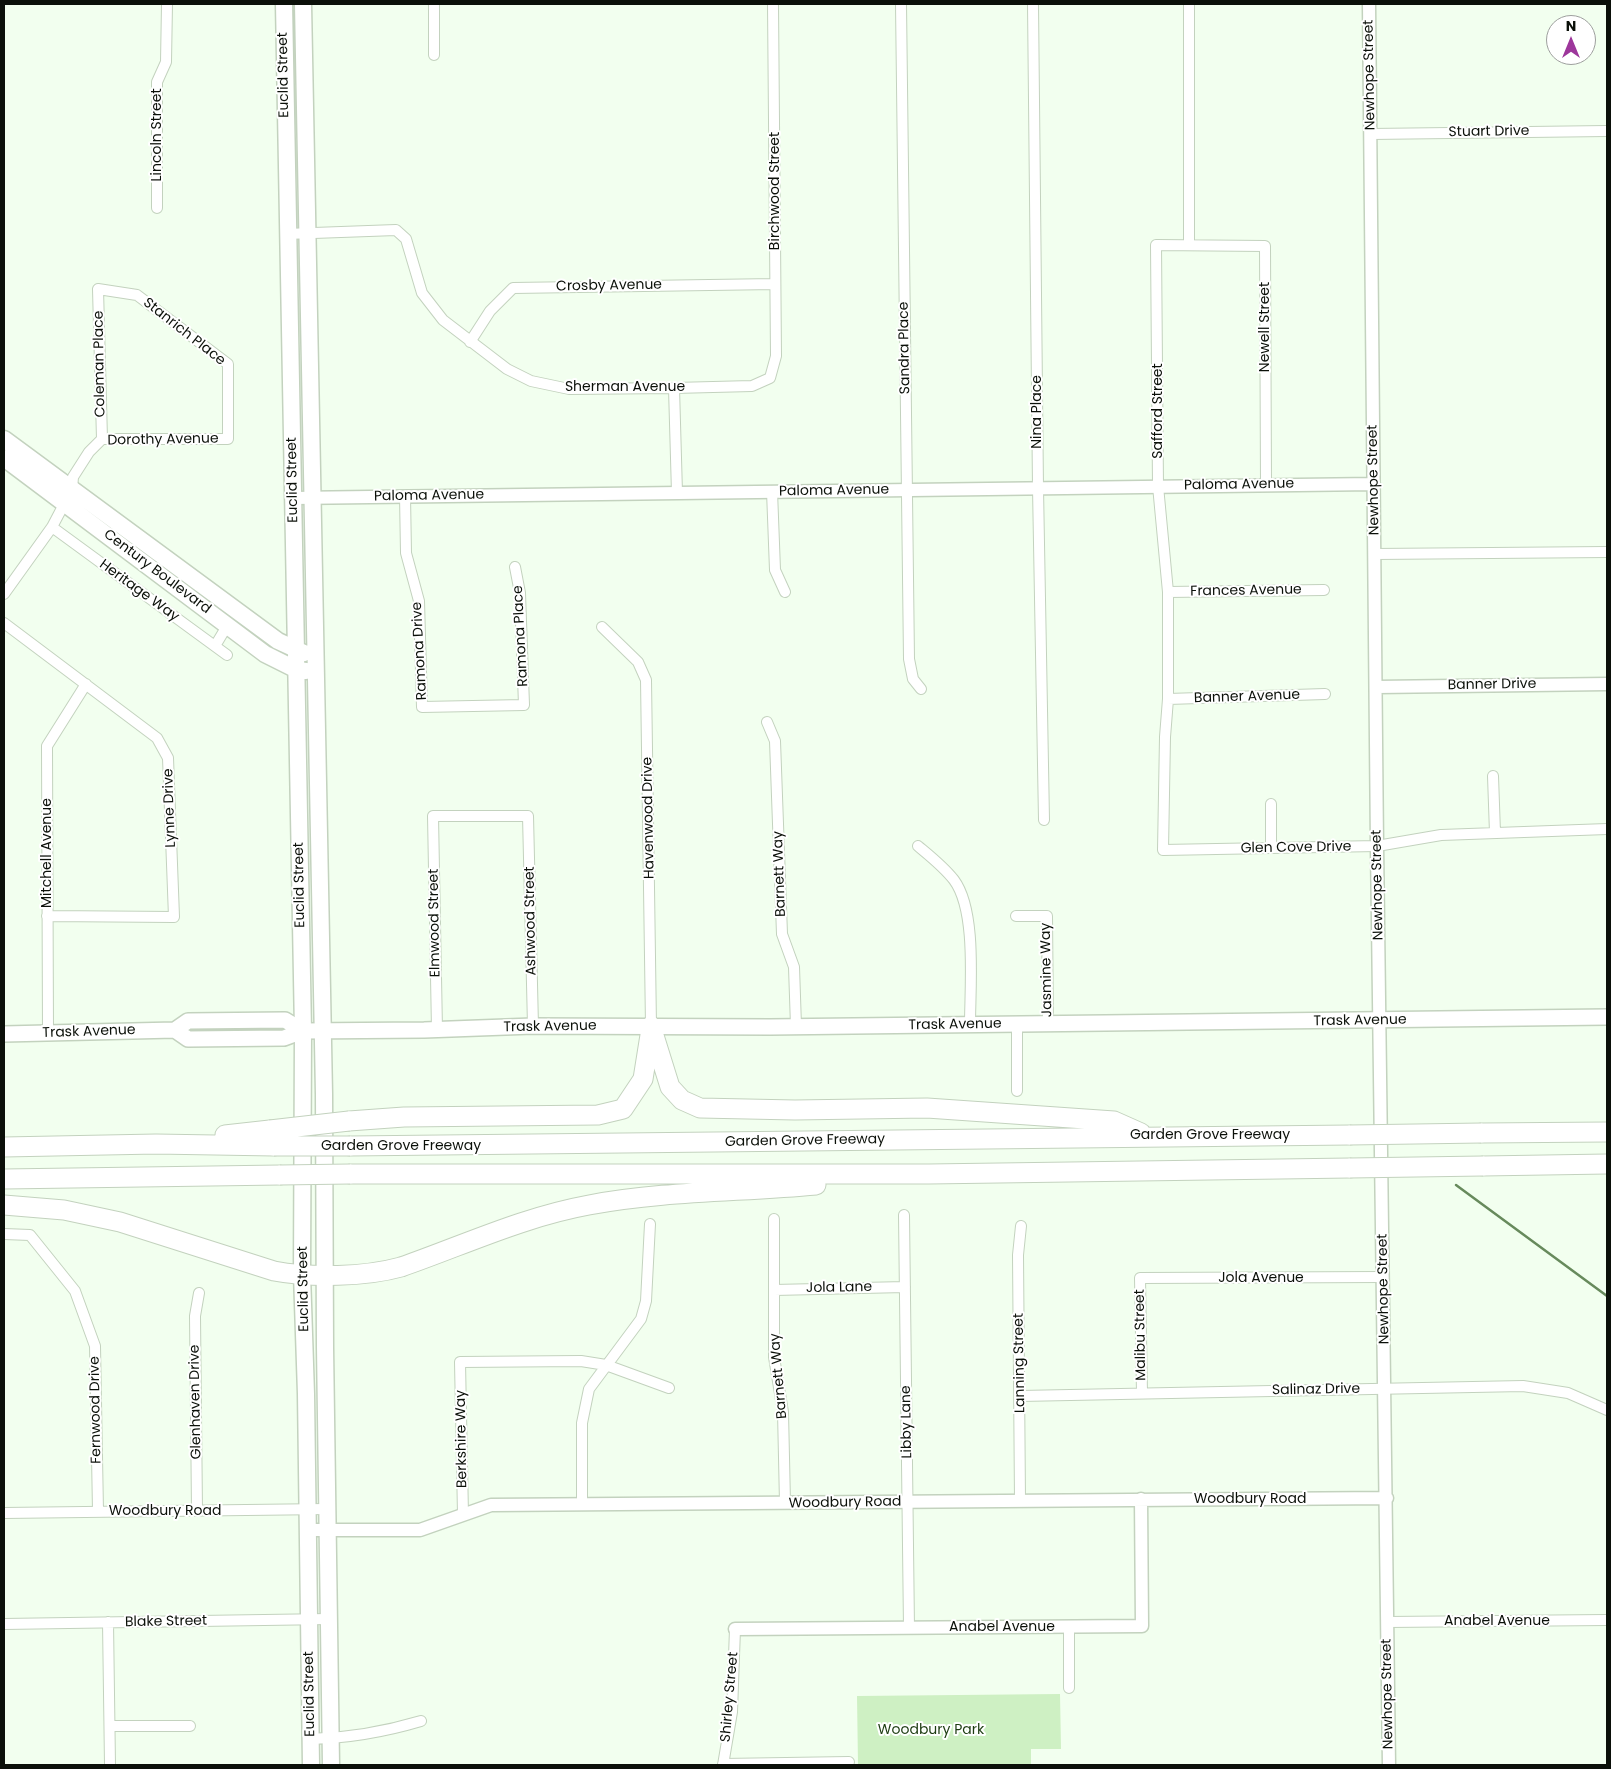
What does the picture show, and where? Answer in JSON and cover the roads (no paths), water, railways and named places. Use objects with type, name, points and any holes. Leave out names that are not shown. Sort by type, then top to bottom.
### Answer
[{"type":"highway","points":[[272,1138],[349,1121],[404,1117],[598,1115],[623,1109],[643,1079],[651,1026]]},
{"type":"highway","points":[[651,1026],[670,1087],[682,1100],[700,1108],[795,1110],[928,1108],[1000,1112],[1114,1121],[1146,1136]]},
{"type":"highway","name":"Garden Grove Freeway","points":[[4,1147],[156,1144],[272,1138],[350,1146],[1607,1132]]},
{"type":"highway","name":"Garden Grove Freeway","points":[[4,1180],[350,1174],[929,1174],[1607,1164]]},
{"type":"highway","points":[[4,1205],[64,1210],[115,1221],[258,1267],[302,1274],[324,1274],[392,1270],[518,1223],[602,1203],[653,1196],[745,1192],[929,1174]]},
{"type":"main road","name":"Euclid Street","points":[[284,4],[286,234],[294,498],[303,1031],[304,1183],[302,1274],[306,1394],[311,1765]]},
{"type":"main road","name":"Euclid Street","points":[[303,4],[323,1031],[325,1394],[331,1765]]},
{"type":"main road","name":"Century Boulevard","points":[[4,439],[69,496],[140,549],[278,641],[316,663]]},
{"type":"main road","name":"Century Boulevard","points":[[4,458],[69,496]]},
{"type":"main road","name":"Century Boulevard","points":[[140,549],[227,626],[270,658],[296,670],[316,663]]},
{"type":"main road","name":"Trask Avenue","points":[[4,1034],[175,1030],[188,1039],[284,1038],[303,1031],[437,1030],[533,1026],[970,1025],[1607,1017]]},
{"type":"main road","points":[[306,1394],[325,1394]]},
{"type":"street","name":"Lincoln Street","points":[[157,208],[157,82],[166,62],[167,4]]},
{"type":"street","points":[[434,4],[434,55]]},
{"type":"street","name":"Birchwood Street","points":[[770,378],[776,356],[773,4]]},
{"type":"street","name":"Sandra Place","points":[[901,4],[909,659],[913,679],[921,689]]},
{"type":"street","name":"Nina Place","points":[[1034,4],[1038,488],[1044,820]]},
{"type":"street","points":[[1189,4],[1189,244]]},
{"type":"street","name":"Newhope Street","points":[[1369,4],[1377,686],[1377,846],[1389,1765]]},
{"type":"street","name":"Stuart Drive","points":[[1371,134],[1607,131]]},
{"type":"street","name":"Sherman Avenue","points":[[286,234],[396,230],[406,239],[422,293],[443,320],[507,369],[531,381],[569,389],[674,388],[752,386],[770,378]]},
{"type":"street","name":"Newell Street","points":[[1189,244],[1265,246],[1266,485]]},
{"type":"street","name":"Safford Street","points":[[1163,850],[1165,737],[1168,699],[1168,592],[1158,486],[1156,245],[1189,244]]},
{"type":"street","name":"Crosby Avenue","points":[[470,342],[490,311],[513,288],[776,284]]},
{"type":"street","name":"Stanrich Place","points":[[98,289],[137,295],[228,364],[228,439]]},
{"type":"street","name":"Coleman Place","points":[[98,289],[102,440]]},
{"type":"street","points":[[674,388],[677,493]]},
{"type":"street","name":"Dorothy Avenue","points":[[4,594],[52,527],[69,496],[73,477],[89,452],[102,440],[228,439]]},
{"type":"street","name":"Paloma Avenue","points":[[294,498],[1374,484]]},
{"type":"street","points":[[772,492],[775,570],[785,592]]},
{"type":"street","name":"Ramona Drive","points":[[405,496],[406,553],[419,601],[422,707],[524,706]]},
{"type":"street","name":"Heritage Way","points":[[52,527],[227,655]]},
{"type":"street","points":[[1375,554],[1607,552]]},
{"type":"street","name":"Ramona Place","points":[[515,567],[520,593],[524,706]]},
{"type":"street","name":"Frances Avenue","points":[[1168,592],[1324,590]]},
{"type":"street","name":"Lynne Drive","points":[[4,623],[157,738],[168,758],[174,916],[47,916]]},
{"type":"street","points":[[214,646],[227,626]]},
{"type":"street","name":"Havenwood Drive","points":[[602,626],[638,662],[646,680],[651,1026]]},
{"type":"street","name":"Mitchell Avenue","points":[[48,1033],[47,746],[86,684]]},
{"type":"street","name":"Banner Drive","points":[[1377,686],[1607,684]]},
{"type":"street","name":"Banner Avenue","points":[[1168,699],[1325,694]]},
{"type":"street","name":"Barnett Way","points":[[767,722],[775,741],[782,934],[794,967],[796,1026]]},
{"type":"street","points":[[1493,776],[1495,833]]},
{"type":"street","points":[[1271,804],[1271,848]]},
{"type":"street","name":"Elmwood Street","points":[[437,1030],[433,816],[528,816]]},
{"type":"street","name":"Ashwood Street","points":[[528,816],[533,1026]]},
{"type":"street","name":"Glen Cove Drive","points":[[1163,850],[1377,846],[1441,835],[1607,829]]},
{"type":"street","points":[[918,846],[956,882],[966,908],[970,938],[970,1025]]},
{"type":"street","name":"Jasmine Way","points":[[1016,916],[1047,916],[1048,1024]]},
{"type":"street","points":[[1017,1024],[1017,1091]]},
{"type":"street","name":"Libby Lane","points":[[904,1215],[909,1628]]},
{"type":"street","name":"Barnett Way","points":[[774,1219],[774,1357],[783,1412],[785,1503]]},
{"type":"street","points":[[582,1504],[582,1423],[589,1389],[641,1319],[646,1301],[650,1224]]},
{"type":"street","name":"Lanning Street","points":[[1020,1500],[1018,1255],[1021,1226]]},
{"type":"street","name":"Fernwood Drive","points":[[4,1234],[30,1236],[75,1291],[95,1346],[98,1511]]},
{"type":"street","name":"Jola Avenue","points":[[1140,1278],[1383,1277]]},
{"type":"street","name":"Malibu Street","points":[[1140,1278],[1142,1393]]},
{"type":"street","name":"Jola Lane","points":[[774,1290],[905,1287]]},
{"type":"street","name":"Glenhaven Drive","points":[[198,1511],[195,1316],[199,1293]]},
{"type":"street","name":"Berkshire Way","points":[[463,1515],[460,1362],[581,1360],[606,1365]]},
{"type":"street","points":[[606,1365],[669,1388]]},
{"type":"street","name":"Salinaz Drive","points":[[1020,1396],[1539,1387],[1576,1395],[1607,1410]]},
{"type":"street","name":"Woodbury Road","points":[[308,1530],[420,1530],[492,1505],[1387,1498]]},
{"type":"street","name":"Anabel Avenue","points":[[736,1629],[1142,1626],[1140,1499]]},
{"type":"street","name":"Woodbury Road","points":[[4,1513],[327,1509]]},
{"type":"street","name":"Blake Street","points":[[4,1624],[329,1619]]},
{"type":"street","name":"Anabel Avenue","points":[[1387,1622],[1607,1620]]},
{"type":"street","points":[[108,1622],[111,1726],[110,1765]]},
{"type":"street","points":[[1070,1627],[1070,1688]]},
{"type":"street","name":"Shirley Street","points":[[723,1765],[732,1712],[736,1629]]},
{"type":"street","points":[[311,1739],[345,1739],[386,1731],[421,1721]]},
{"type":"street","points":[[111,1726],[190,1726]]},
{"type":"street","points":[[723,1765],[848,1762]]},
{"type":"waterway","points":[[1456,1185],[1607,1296]]},
{"type":"park label","name":"Woodbury Park","points":[[931,1730]]}]
